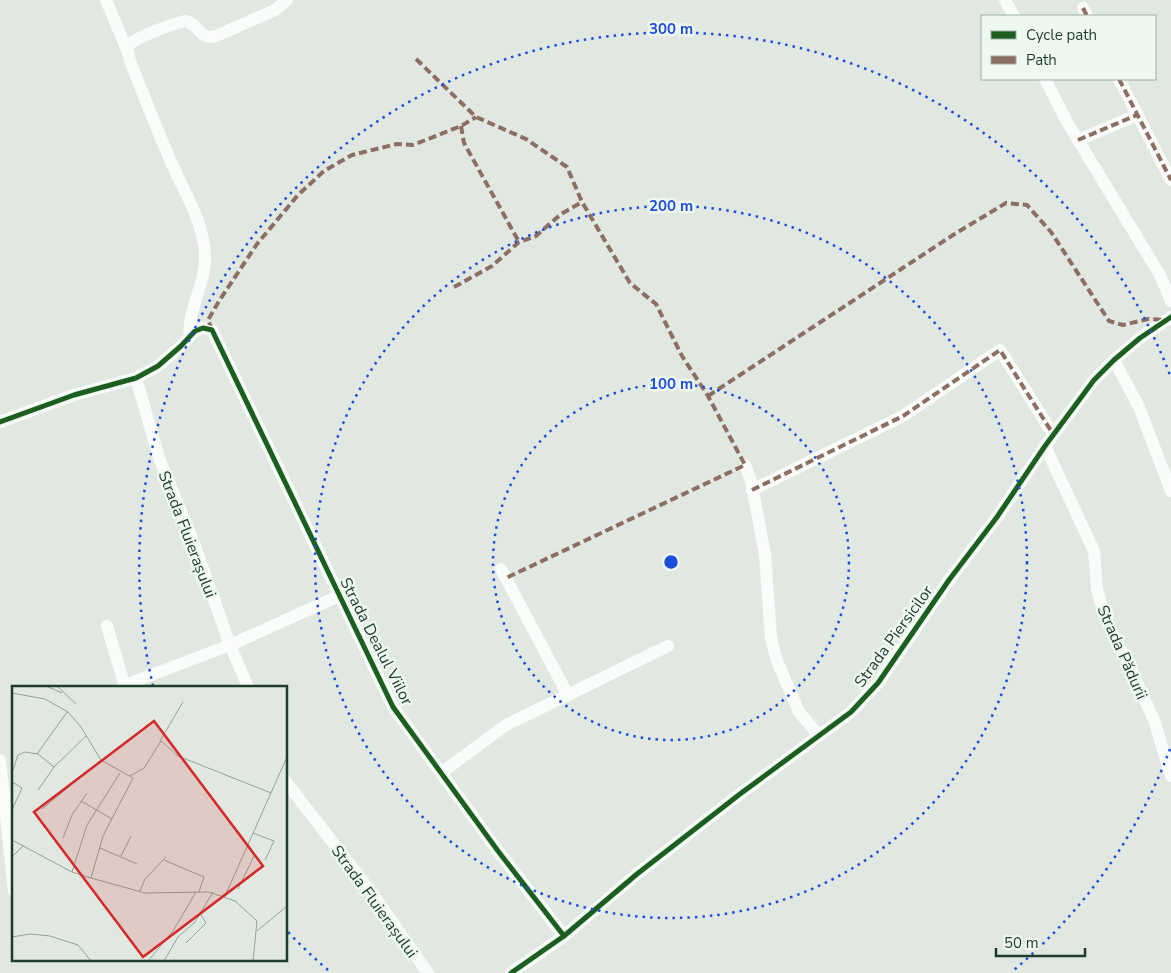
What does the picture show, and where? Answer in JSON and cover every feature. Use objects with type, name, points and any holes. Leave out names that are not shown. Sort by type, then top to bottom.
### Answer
[{"type":"street","points":[[0,422],[74,395],[136,378],[158,366],[190,336],[190,326],[205,270],[202,234],[191,202],[166,152],[106,0]]},
{"type":"street","points":[[127,50],[130,44],[139,38],[185,21],[191,22],[207,37],[216,36],[275,10],[287,0]]},
{"type":"street","points":[[1005,0],[1013,15]]},
{"type":"street","points":[[1046,80],[1067,122],[1152,260],[1171,301]]},
{"type":"street","points":[[1120,80],[1171,180]]},
{"type":"street","points":[[1078,140],[1137,115]]},
{"type":"street","name":"Strada Piersicilor","points":[[511,973],[564,936],[637,874],[740,794],[851,712],[878,682],[949,580],[997,517],[1053,434],[1094,380],[1140,338],[1171,317]]},
{"type":"street","name":"Strada Dealul Viilor","points":[[190,336],[199,329],[206,328],[212,330],[394,707],[441,773],[564,936]]},
{"type":"street","points":[[752,490],[903,416],[1000,350],[1053,434]]},
{"type":"street","points":[[1114,360],[1139,408],[1171,491]]},
{"type":"street","name":"Strada Fluierașului","points":[[136,378],[159,458],[192,538],[230,645],[248,686]]},
{"type":"street","name":"Strada Pădurii","points":[[1045,446],[1094,552],[1097,590],[1106,621],[1154,720],[1171,776]]},
{"type":"street","points":[[745,465],[765,554],[772,638],[777,661],[799,712],[819,736]]},
{"type":"street","points":[[501,569],[568,695]]},
{"type":"street","points":[[107,626],[125,686],[230,645],[339,596]]},
{"type":"street","points":[[441,773],[506,725],[668,646]]},
{"type":"street","points":[[0,760],[12,872]]},
{"type":"street","name":"Strada Fluierașului","points":[[288,785],[372,894],[428,973]]},
{"type":"marked path","points":[[1083,8],[1086,15]]},
{"type":"marked path","points":[[416,59],[476,117],[526,139],[567,167],[582,202],[630,283],[656,304],[682,356],[708,396],[745,465],[506,578]]},
{"type":"marked path","points":[[1120,80],[1171,180]]},
{"type":"marked path","points":[[1078,140],[1137,115]]},
{"type":"marked path","points":[[212,330],[208,320],[257,244],[298,195],[324,171],[352,155],[397,144],[413,145],[461,126],[476,117]]},
{"type":"marked path","points":[[461,126],[464,143],[519,242]]},
{"type":"marked path","points":[[454,287],[492,266],[519,242],[536,236],[561,214],[582,202]]},
{"type":"marked path","points":[[708,396],[953,235],[1006,203],[1027,205],[1051,232],[1109,321],[1123,325],[1148,319],[1167,320]]},
{"type":"marked path","points":[[752,490],[903,416],[1000,350],[1053,434]]},
{"type":"cycle path","points":[[511,973],[564,936],[637,874],[740,794],[851,712],[878,683],[949,580],[997,517],[1045,446],[1094,380],[1140,338],[1171,317]]},
{"type":"cycle path","points":[[0,422],[74,395],[136,378],[158,366],[195,331],[203,328],[212,330],[393,707],[498,851],[564,936]]}]
